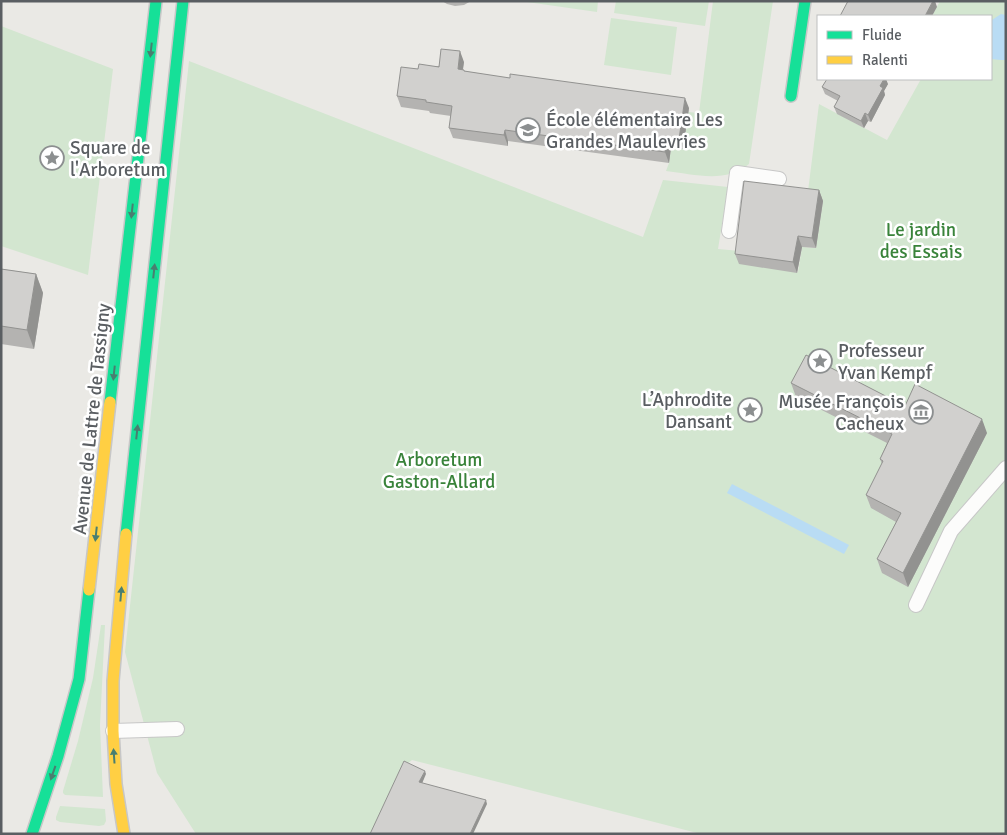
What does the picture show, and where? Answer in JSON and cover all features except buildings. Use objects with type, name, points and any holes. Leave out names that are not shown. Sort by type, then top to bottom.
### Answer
[{"type":"main road","name":"Avenue de Lattre de Tassigny","points":[[32,834],[59,754],[79,679],[156,1]]},
{"type":"main road","points":[[124,834],[118,805],[112,730],[113,681],[122,575],[183,1]]},
{"type":"main road","points":[[791,96],[805,1]]},
{"type":"lane","points":[[729,231],[738,173],[779,180]]},
{"type":"lane","points":[[916,605],[951,531],[1006,468]]},
{"type":"lane","points":[[112,730],[177,729]]},
{"type":"green space","points":[[520,1],[598,1],[597,12]]},
{"type":"green space","points":[[616,1],[709,1],[705,26],[614,13]]},
{"type":"green space","points":[[713,1],[773,1],[749,164],[740,170],[720,176],[666,171],[671,148],[683,149],[688,112],[699,113]]},
{"type":"green space","name":"Arboretum Gaston-Allard","points":[[940,1],[1006,1],[1006,834],[701,834],[412,760],[406,765],[374,834],[196,834],[157,773],[125,652],[189,61],[643,237],[663,180],[728,187],[718,249],[740,251],[798,272],[802,247],[816,248],[823,201],[807,199],[819,104],[887,140],[920,80],[992,80],[992,15],[933,15]]},
{"type":"green space","points":[[611,18],[677,27],[671,75],[604,65]]},
{"type":"green space","name":"Square de l'Arboretum","points":[[1,26],[113,69],[88,275],[1,246]]},
{"type":"green space","points":[[101,625],[105,625],[100,725],[103,797],[65,795],[63,791],[78,741],[93,678]]},
{"type":"green space","points":[[60,806],[105,809],[106,821],[104,825],[99,826],[60,822],[56,820],[56,817]]},
{"type":"water","points":[[1001,14],[1006,15],[1006,60],[992,59],[992,20]]},
{"type":"water","points":[[732,484],[849,545],[844,554],[727,493]]},
{"type":"traffic: fast","points":[[110,402],[156,1]]},
{"type":"traffic: fast","points":[[126,534],[183,1]]},
{"type":"traffic: fast","points":[[791,96],[805,1]]},
{"type":"traffic: fast","points":[[32,834],[58,756],[79,679],[89,590]]},
{"type":"traffic: slow","points":[[89,590],[110,402]]},
{"type":"traffic: slow","points":[[124,834],[116,784],[113,681],[126,534]]},
{"type":"place","name":"École élémentaire Les Grandes Maulevries","points":[[528,130]]},
{"type":"place","name":"Square de l'Arboretum","points":[[52,158]]},
{"type":"place","name":"Professeur Yvan Kempf","points":[[820,361]]},
{"type":"place","name":"L’Aphrodite Dansant","points":[[750,410]]},
{"type":"place","name":"Musée François Cacheux","points":[[921,412]]},
{"type":"park label","name":"Le jardin des Essais","points":[[921,240]]}]
